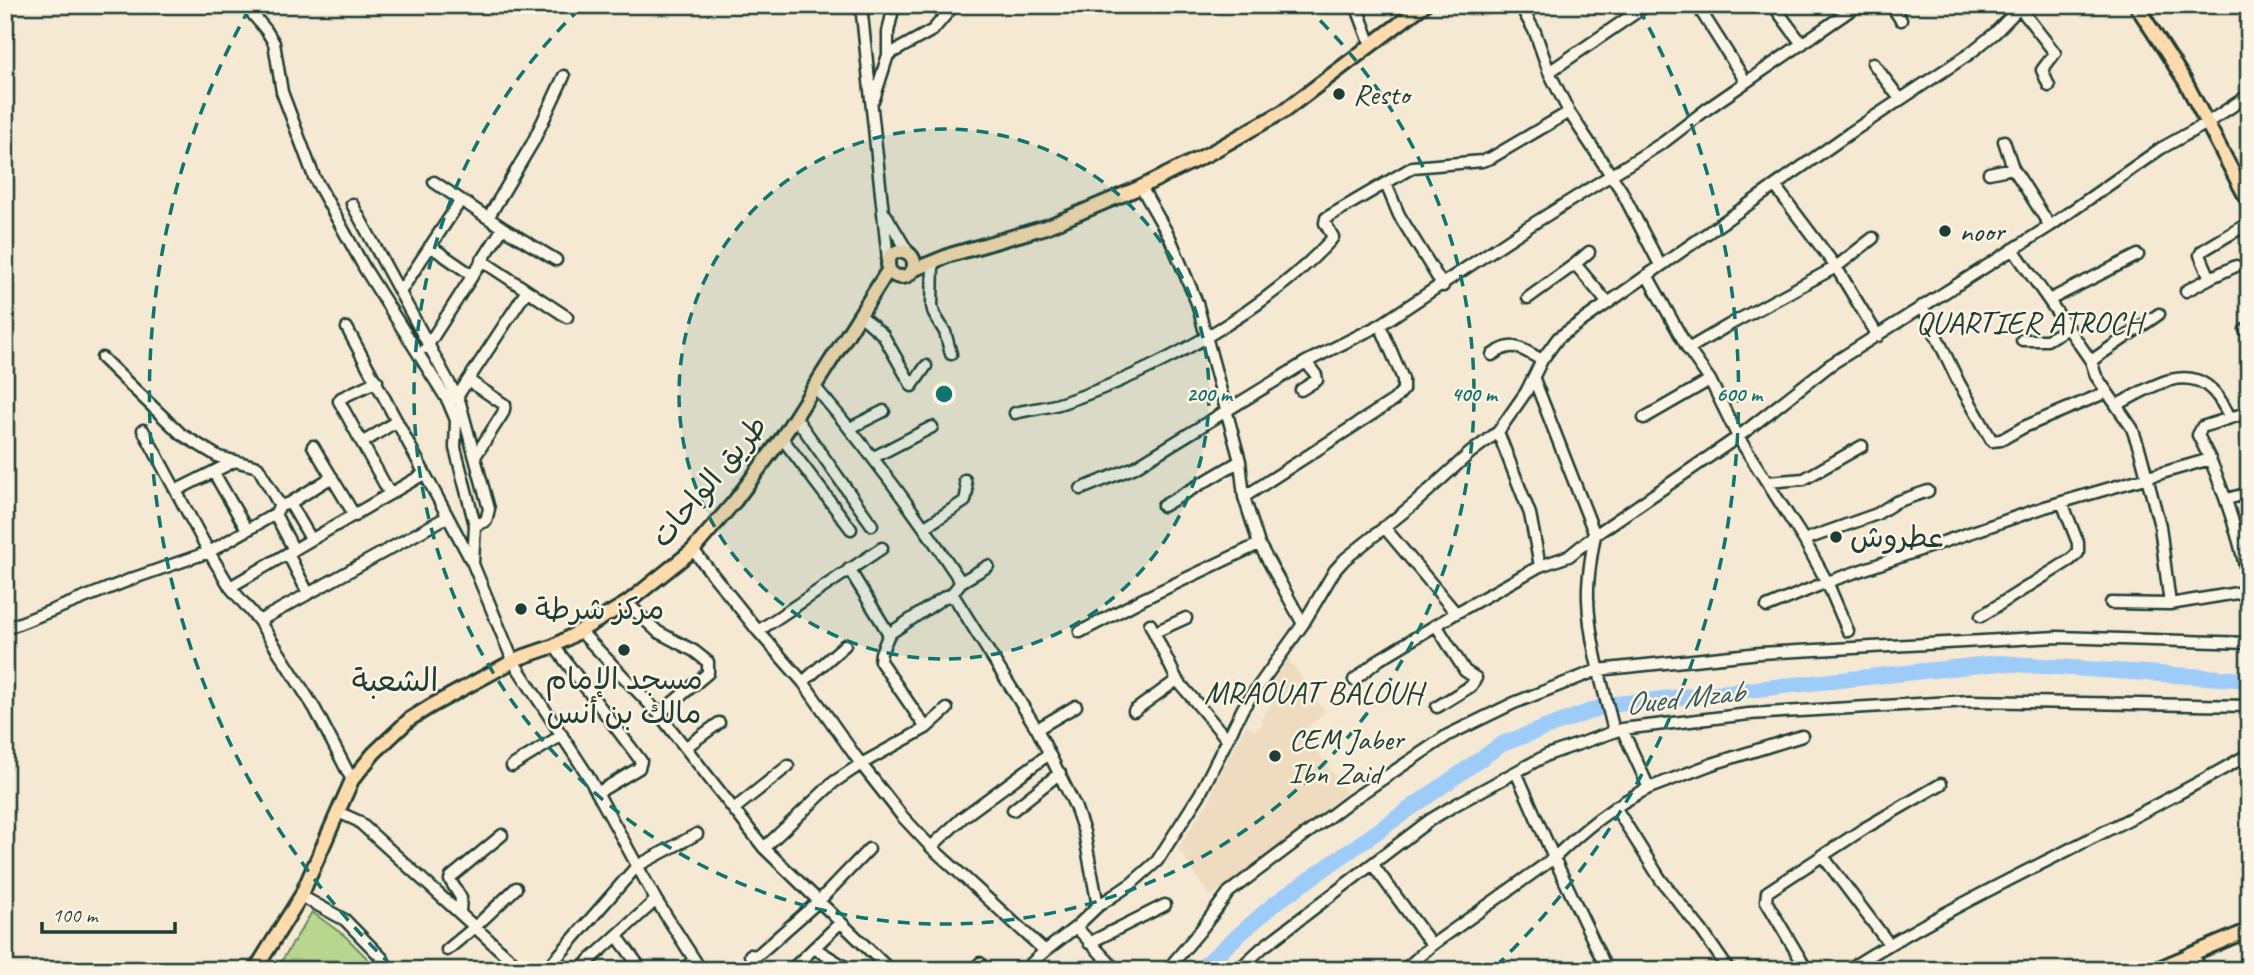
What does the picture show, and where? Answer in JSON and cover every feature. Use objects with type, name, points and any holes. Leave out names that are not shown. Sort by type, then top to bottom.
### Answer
[{"type":"main road","points":[[951,255],[896,251],[891,269],[906,276],[951,255],[1046,227],[1141,187],[1210,153],[1284,111],[1424,5]]},
{"type":"main road","points":[[2136,5],[2185,81],[2249,203]]},
{"type":"main road","points":[[910,253],[915,262],[913,271]]},
{"type":"main road","name":"طريق الواحات","points":[[255,970],[301,896],[352,780],[374,753],[410,719],[513,661],[554,646],[580,631],[626,603],[693,550],[735,501],[782,438],[891,269]]},
{"type":"main road","points":[[2154,970],[2249,930]]},
{"type":"street","points":[[245,5],[274,43],[280,83],[290,117],[314,177],[354,249],[448,401],[456,420],[455,448],[475,525],[472,564]]},
{"type":"street","points":[[861,5],[891,269]]},
{"type":"street","points":[[873,103],[888,55],[894,5]]},
{"type":"street","points":[[888,55],[933,30],[954,5]]},
{"type":"street","points":[[1356,5],[1371,45]]},
{"type":"street","points":[[1520,5],[1535,32],[1549,72],[1569,112],[1632,209],[1660,265]]},
{"type":"street","points":[[1549,72],[1647,5]]},
{"type":"street","points":[[1698,5],[1746,82]]},
{"type":"street","points":[[1773,5],[1802,44]]},
{"type":"street","points":[[1081,489],[1135,467],[1306,362],[1380,325],[1443,286],[1664,142],[1858,5]]},
{"type":"street","points":[[1891,5],[1901,20]]},
{"type":"street","points":[[1024,970],[1076,928],[1098,906],[1157,861],[1200,794],[1243,708],[1303,624],[1335,570],[1498,432],[1558,338],[1900,99],[1969,54],[1995,33],[2021,6],[2055,53],[2042,70],[2049,86]]},
{"type":"street","points":[[1873,64],[1900,99]]},
{"type":"street","points":[[488,218],[533,142],[564,76]]},
{"type":"street","points":[[1354,680],[1380,659],[1456,613],[1539,566],[1569,556],[1595,535],[1738,437],[1830,365],[2050,226],[2160,149],[2207,123],[2249,95]]},
{"type":"street","points":[[1015,413],[1060,404],[1105,386],[1207,336],[1266,299],[1303,270],[1332,239],[1332,232],[1325,223],[1326,218],[1413,167],[1491,158],[1569,112]]},
{"type":"street","points":[[2004,141],[2013,168],[2050,226]]},
{"type":"street","points":[[1989,173],[2013,168]]},
{"type":"street","points":[[434,182],[556,260]]},
{"type":"street","points":[[1387,184],[1399,215],[1443,286]]},
{"type":"street","points":[[1775,186],[1836,267],[1878,336]]},
{"type":"street","points":[[1141,187],[1187,274],[1207,336],[1240,461],[1244,497],[1259,544],[1303,624]]},
{"type":"street","points":[[400,292],[461,200]]},
{"type":"street","points":[[352,204],[457,397],[476,455],[490,514],[486,521],[475,525]]},
{"type":"street","points":[[884,212],[910,253]]},
{"type":"street","points":[[2210,278],[2200,256],[2202,251],[2249,223]]},
{"type":"street","points":[[420,357],[503,228]]},
{"type":"street","points":[[1688,349],[1836,267],[1873,238]]},
{"type":"street","points":[[354,249],[371,239]]},
{"type":"street","points":[[430,246],[472,275]]},
{"type":"street","points":[[2013,249],[2091,361],[2096,376],[2135,435],[2160,526],[2171,604]]},
{"type":"street","points":[[1528,298],[1589,252]]},
{"type":"street","points":[[2049,300],[2138,255]]},
{"type":"street","points":[[481,260],[567,317]]},
{"type":"street","points":[[933,262],[932,306],[945,332],[951,354]]},
{"type":"street","points":[[1574,264],[1607,302]]},
{"type":"street","points":[[2186,291],[2236,265]]},
{"type":"street","points":[[1647,275],[1688,349],[1710,380],[1738,437],[1804,540],[1827,582],[1848,631]]},
{"type":"street","points":[[457,397],[526,292]]},
{"type":"street","points":[[1922,306],[1959,383],[1992,441],[2001,440],[2024,427],[2107,392]]},
{"type":"street","points":[[862,313],[883,335],[912,386],[926,366]]},
{"type":"street","points":[[2091,361],[2159,314]]},
{"type":"street","points":[[1244,497],[1376,414],[1403,390],[1403,379],[1380,325]]},
{"type":"street","points":[[347,328],[472,564],[513,661],[562,735],[656,900],[701,970]]},
{"type":"street","points":[[2022,340],[2047,340],[2068,328]]},
{"type":"street","points":[[1492,355],[1504,347],[1514,346],[1542,360]]},
{"type":"street","points":[[102,358],[181,434],[233,462],[258,467],[282,508],[311,540]]},
{"type":"street","points":[[1301,390],[1317,380],[1306,362]]},
{"type":"street","points":[[2117,405],[2162,382],[2183,378],[2212,390],[2230,417]]},
{"type":"street","points":[[1534,379],[1595,535],[1588,602],[1598,670],[1618,730],[1649,788]]},
{"type":"street","points":[[468,380],[505,405],[503,413],[476,455]]},
{"type":"street","points":[[1644,418],[1710,380]]},
{"type":"street","points":[[377,381],[339,401],[390,494]]},
{"type":"street","points":[[815,387],[874,457],[961,582]]},
{"type":"street","points":[[850,428],[884,411]]},
{"type":"street","points":[[2111,603],[2171,604],[2243,592],[2249,586],[2243,552],[2227,499],[2198,435],[2206,424],[2249,412]]},
{"type":"street","points":[[796,418],[872,525]]},
{"type":"street","points":[[362,443],[397,421]]},
{"type":"street","points":[[874,457],[932,427]]},
{"type":"street","points":[[143,430],[209,552],[230,587],[259,621],[315,709],[352,780]]},
{"type":"street","points":[[1498,432],[1530,514],[1539,566]]},
{"type":"street","points":[[782,438],[851,529]]},
{"type":"street","points":[[313,446],[355,516]]},
{"type":"street","points":[[1767,482],[1804,479],[1862,446]]},
{"type":"street","points":[[1767,607],[1827,582],[2062,502],[2210,458]]},
{"type":"street","points":[[1163,506],[1240,461]]},
{"type":"street","points":[[177,490],[233,462]]},
{"type":"street","points":[[214,473],[247,530]]},
{"type":"street","points":[[230,587],[424,474]]},
{"type":"street","points":[[5,629],[209,552],[332,477]]},
{"type":"street","points":[[925,527],[965,500],[965,480]]},
{"type":"street","points":[[1804,540],[1877,514],[1896,502],[1928,491]]},
{"type":"street","points":[[2227,499],[2249,493]]},
{"type":"street","points":[[1981,616],[2078,553],[2080,548],[2062,502]]},
{"type":"street","points":[[282,508],[291,552],[308,593]]},
{"type":"street","points":[[259,621],[447,517]]},
{"type":"street","points":[[1384,527],[1456,613]]},
{"type":"street","points":[[1080,632],[1259,544]]},
{"type":"street","points":[[758,631],[882,548]]},
{"type":"street","points":[[693,550],[803,682],[902,817],[1045,951]]},
{"type":"street","points":[[926,728],[880,661],[881,653],[889,634],[951,595],[961,582],[988,566]]},
{"type":"street","points":[[849,569],[889,634]]},
{"type":"street","points":[[951,595],[1037,730],[1060,773],[1084,832],[1098,906]]},
{"type":"street","points":[[626,603],[658,632],[694,651],[709,666],[708,673],[659,714]]},
{"type":"street","points":[[1186,618],[1152,628],[1177,680],[1226,738]]},
{"type":"street","points":[[1436,625],[1465,671],[1476,678],[1471,686],[1437,707]]},
{"type":"street","points":[[580,631],[659,714],[764,848],[890,970]]},
{"type":"street","points":[[1167,970],[1229,892],[1350,801],[1448,735],[1514,704],[1598,670],[1760,653],[2057,637],[2249,643]]},
{"type":"street","points":[[803,682],[845,645]]},
{"type":"street","points":[[554,646],[641,761],[639,768],[597,793]]},
{"type":"street","points":[[1134,711],[1177,680]]},
{"type":"street","points":[[1244,967],[1430,820],[1547,755],[1618,730],[1749,714],[1969,701],[2249,706]]},
{"type":"street","points":[[1037,730],[1076,706]]},
{"type":"street","points":[[764,848],[834,782],[926,728],[947,709]]},
{"type":"street","points":[[686,747],[719,723]]},
{"type":"street","points":[[512,766],[562,735]]},
{"type":"street","points":[[1411,967],[1433,945],[1553,858],[1584,828],[1615,807],[1649,788],[1712,764],[1802,736]]},
{"type":"street","points":[[932,846],[962,818],[1049,754]]},
{"type":"street","points":[[1847,970],[1973,898],[2085,843],[2249,754]]},
{"type":"street","points":[[734,809],[788,766]]},
{"type":"street","points":[[1516,772],[1553,858],[1607,970]]},
{"type":"street","points":[[1013,810],[1060,773]]},
{"type":"street","points":[[1807,970],[1766,901],[1766,895],[1773,887],[1822,855],[1941,784]]},
{"type":"street","points":[[1615,807],[1661,880],[1729,970]]},
{"type":"street","points":[[338,812],[358,821],[460,911],[519,969]]},
{"type":"street","points":[[546,970],[637,866],[697,834]]},
{"type":"street","points":[[460,911],[461,898],[450,880],[451,877],[502,835]]},
{"type":"street","points":[[750,955],[761,953],[820,900],[869,849]]},
{"type":"street","points":[[1822,855],[1889,944]]},
{"type":"street","points":[[1373,865],[1433,945]]},
{"type":"street","points":[[447,950],[516,888]]},
{"type":"street","points":[[301,896],[345,920],[383,959],[388,970]]},
{"type":"street","points":[[579,970],[656,900]]},
{"type":"street","points":[[1089,943],[1165,905]]},
{"type":"street","points":[[791,970],[841,923]]},
{"type":"street","points":[[1076,928],[1115,970]]},
{"type":"street","points":[[617,936],[642,970]]},
{"type":"street","points":[[814,948],[850,970]]},
{"type":"street","points":[[2190,953],[2203,970]]},
{"type":"street","points":[[684,970],[693,960]]},
{"type":"shaded area","name":"CEM Jaber Ibn Zaid","points":[[1288,658],[1325,712],[1304,731],[1346,793],[1263,860],[1210,897],[1178,848],[1211,798],[1216,781],[1247,724],[1254,731],[1264,722],[1261,719],[1276,697],[1269,688]]},
{"type":"green space","points":[[312,912],[345,936],[379,970],[276,970]]},
{"type":"waterway","name":"Oued Mzab","points":[[1199,970],[1274,904],[1502,744],[1607,705],[1999,663],[2249,680]]},
{"type":"place","name":"Resto","points":[[1339,94]]},
{"type":"place","name":"noor","points":[[1945,231]]},
{"type":"place","name":"عطروش","points":[[1836,537]]},
{"type":"place","name":"مركز شرطة","points":[[521,609]]},
{"type":"place","name":"مسجد الإمام مالك بن أنس","points":[[624,650]]},
{"type":"place","name":"CEM Jaber Ibn Zaid","points":[[1275,756]]},
{"type":"district","name":"QUARTIER ATROCH","points":[[2029,322]]},
{"type":"district","name":"الشعبة","points":[[395,680]]},
{"type":"district","name":"MRAOUAT BALOUH","points":[[1313,692]]}]
